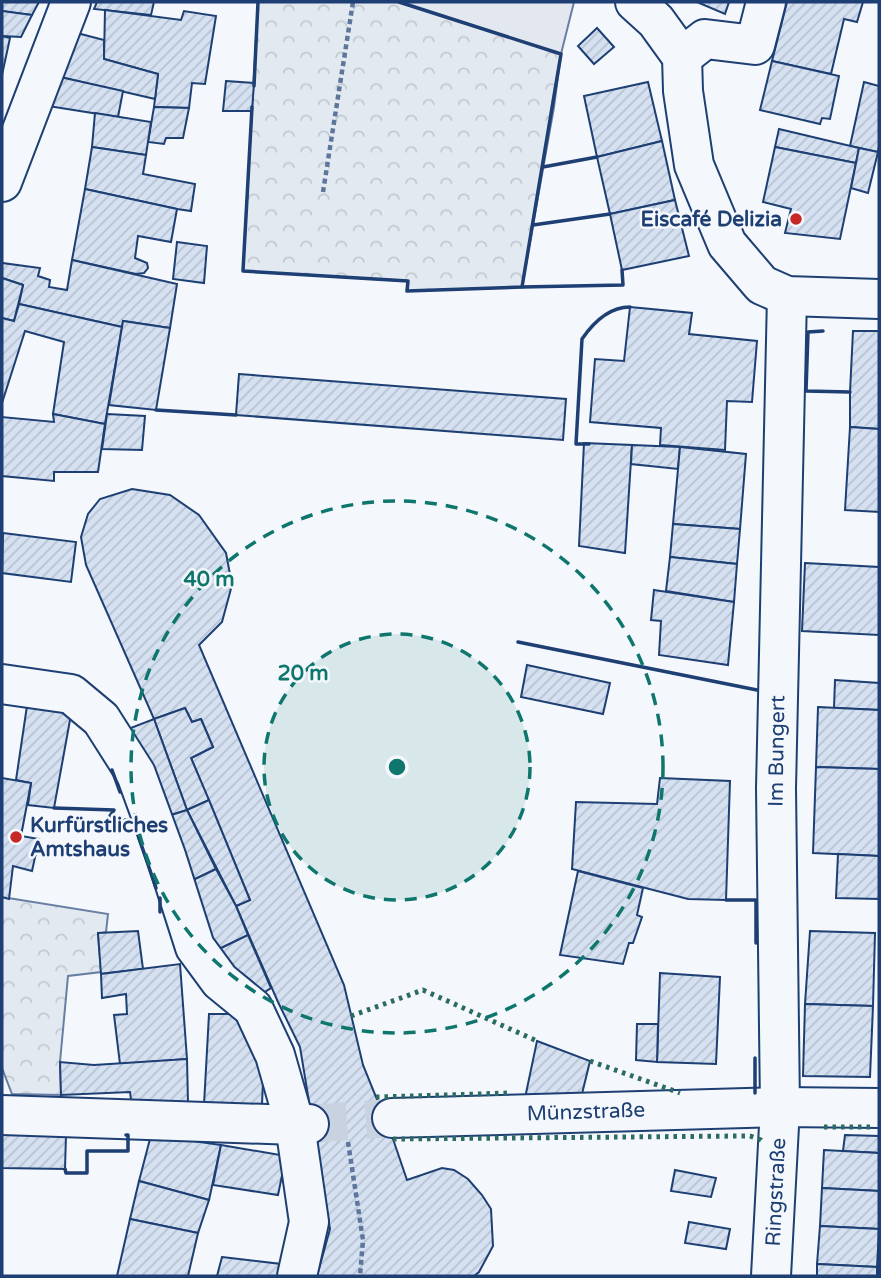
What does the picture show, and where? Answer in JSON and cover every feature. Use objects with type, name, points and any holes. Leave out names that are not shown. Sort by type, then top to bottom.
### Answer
[{"type":"street","points":[[2,182],[71,2]]},
{"type":"street","points":[[635,2],[656,21],[682,57],[683,90],[694,165],[726,244],[762,285],[787,296],[879,299]]},
{"type":"street","points":[[682,57],[705,39],[755,45],[766,2]]},
{"type":"street","name":"Im Bungert","points":[[780,1107],[776,788],[787,296]]},
{"type":"street","points":[[2,684],[71,694],[101,719],[136,774],[195,947],[220,981],[253,1008],[275,1055],[302,1125],[309,1222],[297,1276]]},
{"type":"street","points":[[780,1107],[879,1108]]},
{"type":"street","name":"Münzstraße","points":[[392,1118],[780,1107]]},
{"type":"street","name":"Ringstraße","points":[[771,1276],[780,1107]]},
{"type":"street","points":[[2,1115],[302,1125]]},
{"type":"path","points":[[323,192],[352,2]]},
{"type":"path","points":[[346,1134],[363,1240],[360,1276]]},
{"type":"green space","points":[[258,2],[399,2],[561,54],[522,287],[407,291],[407,281],[243,271]]},
{"type":"green space","points":[[2,897],[108,914],[106,932],[98,934],[101,972],[68,976],[60,1062],[61,1095],[12,1094],[2,1068]]},
{"type":"shaded area","points":[[399,2],[574,2],[561,54]]},
{"type":"building","points":[[2,2],[39,2],[32,15],[2,11]]},
{"type":"building","points":[[97,2],[154,2],[151,15],[94,9]]},
{"type":"building","points":[[697,2],[729,2],[725,14]]},
{"type":"building","points":[[787,2],[863,2],[857,22],[844,19],[831,74],[772,61]]},
{"type":"building","points":[[105,10],[181,20],[184,11],[216,16],[205,84],[192,83],[189,108],[154,107],[158,74],[104,59]]},
{"type":"building","points":[[2,11],[32,15],[21,37],[2,36]]},
{"type":"building","points":[[597,28],[614,47],[594,64],[578,46]]},
{"type":"building","points":[[77,33],[104,40],[104,59],[158,74],[155,99],[60,77]]},
{"type":"building","points":[[2,36],[10,38],[2,75]]},
{"type":"building","points":[[772,61],[839,76],[830,119],[822,118],[820,124],[760,110]]},
{"type":"building","points":[[60,77],[123,91],[118,117],[48,106]]},
{"type":"building","points":[[226,81],[254,83],[252,111],[223,111]]},
{"type":"building","points":[[648,82],[662,141],[597,157],[584,96]]},
{"type":"building","points":[[864,82],[879,86],[878,152],[850,146]]},
{"type":"building","points":[[154,107],[189,108],[183,138],[166,138],[164,144],[148,142]]},
{"type":"building","points":[[95,113],[151,122],[146,155],[92,147]]},
{"type":"building","points":[[779,129],[859,148],[856,163],[775,147]]},
{"type":"building","points":[[662,141],[675,200],[610,214],[597,157]]},
{"type":"building","points":[[92,147],[146,155],[143,174],[195,184],[191,211],[85,189]]},
{"type":"building","points":[[775,147],[856,163],[840,239],[785,233],[791,209],[763,202]]},
{"type":"building","points":[[859,148],[878,152],[868,193],[851,188]]},
{"type":"building","points":[[85,189],[177,209],[171,242],[138,236],[135,258],[147,263],[148,268],[144,273],[136,274],[72,260]]},
{"type":"building","points":[[675,200],[689,256],[622,270],[610,214]]},
{"type":"building","points":[[177,242],[207,246],[204,283],[173,279]]},
{"type":"building","points":[[72,260],[177,284],[170,328],[123,321],[122,327],[19,304],[23,285],[2,278],[2,263],[40,268],[38,276],[50,280],[49,287],[67,290]]},
{"type":"building","points":[[2,278],[23,285],[14,321],[2,318]]},
{"type":"building","points":[[19,304],[122,327],[105,424],[53,414],[64,342],[25,331],[2,403],[2,318],[14,321]]},
{"type":"building","points":[[630,307],[692,313],[689,334],[757,341],[752,402],[727,401],[725,450],[660,445],[661,428],[590,422],[595,359],[624,361]]},
{"type":"building","points":[[123,321],[170,328],[156,410],[109,405]]},
{"type":"building","points":[[853,331],[879,331],[879,429],[850,427]]},
{"type":"building","points":[[239,374],[566,399],[563,440],[236,415]]},
{"type":"building","points":[[53,414],[105,424],[98,472],[54,472],[54,481],[2,476],[2,417],[54,422]]},
{"type":"building","points":[[107,414],[145,416],[142,450],[102,449]]},
{"type":"building","points":[[850,427],[879,429],[879,512],[845,510]]},
{"type":"building","points":[[584,443],[632,445],[625,553],[579,546]]},
{"type":"building","points":[[632,445],[680,447],[678,469],[631,464]]},
{"type":"building","points":[[680,447],[746,454],[740,529],[673,524]]},
{"type":"building","points":[[132,489],[170,495],[199,515],[226,553],[232,585],[222,622],[199,645],[344,985],[363,1065],[407,1180],[442,1168],[454,1170],[468,1179],[491,1209],[493,1246],[474,1276],[317,1276],[330,1229],[300,1047],[236,906],[250,900],[191,758],[213,747],[201,719],[192,722],[185,708],[154,719],[86,565],[81,537],[88,514],[100,499]]},
{"type":"building","points":[[673,524],[740,529],[737,564],[670,557]]},
{"type":"building","points":[[3,533],[76,542],[71,582],[2,573]]},
{"type":"building","points":[[670,557],[737,564],[734,602],[666,591]]},
{"type":"building","points":[[805,563],[879,567],[879,635],[802,631]]},
{"type":"building","points":[[654,590],[734,602],[728,665],[659,655],[661,621],[651,620]]},
{"type":"building","points":[[527,665],[610,683],[603,714],[521,697]]},
{"type":"building","points":[[835,680],[879,683],[879,710],[834,708]]},
{"type":"building","points":[[28,699],[72,709],[54,808],[28,805],[31,783],[16,780]]},
{"type":"building","points":[[818,707],[879,710],[879,769],[816,767]]},
{"type":"building","points":[[185,708],[192,722],[201,719],[213,747],[191,758],[209,800],[187,810],[154,719]]},
{"type":"building","points":[[154,719],[187,810],[165,817],[128,729]]},
{"type":"building","points":[[816,767],[879,769],[879,856],[813,853]]},
{"type":"building","name":"Kurfürstliches Amtshaus","points":[[2,778],[31,783],[21,836],[39,839],[32,871],[13,866],[9,899],[2,897]]},
{"type":"building","points":[[660,778],[730,781],[726,900],[688,899],[572,869],[576,802],[657,804]]},
{"type":"building","points":[[209,800],[250,900],[236,906],[187,810]]},
{"type":"building","points":[[187,810],[216,869],[191,881],[165,817]]},
{"type":"building","points":[[838,854],[879,856],[879,899],[836,898]]},
{"type":"building","points":[[216,869],[248,935],[217,950],[191,881]]},
{"type":"building","points":[[578,871],[643,888],[637,915],[642,917],[633,943],[629,943],[623,964],[560,955]]},
{"type":"building","points":[[138,931],[143,969],[101,974],[98,933]]},
{"type":"building","points":[[810,931],[875,933],[873,1006],[805,1004]]},
{"type":"building","points":[[248,935],[271,988],[255,998],[217,950]]},
{"type":"building","points":[[180,964],[187,1059],[120,1064],[114,1015],[127,1014],[126,994],[102,998],[101,974]]},
{"type":"building","points":[[660,973],[720,977],[716,1064],[657,1062]]},
{"type":"building","points":[[805,1004],[873,1006],[870,1077],[803,1076]]},
{"type":"building","points":[[209,1014],[247,1014],[264,1061],[262,1104],[204,1105]]},
{"type":"building","points":[[637,1024],[658,1024],[657,1062],[636,1060]]},
{"type":"building","points":[[537,1041],[590,1061],[581,1098],[525,1098]]},
{"type":"building","points":[[187,1059],[188,1103],[132,1108],[130,1092],[61,1095],[60,1062],[94,1065]]},
{"type":"building","points":[[2,1134],[66,1135],[65,1169],[2,1168]]},
{"type":"building","points":[[151,1135],[221,1145],[209,1200],[139,1181]]},
{"type":"building","points":[[845,1135],[879,1136],[879,1153],[843,1151]]},
{"type":"building","points":[[221,1145],[286,1156],[278,1195],[213,1185]]},
{"type":"building","points":[[824,1150],[879,1153],[879,1191],[822,1188]]},
{"type":"building","points":[[675,1170],[716,1178],[711,1197],[671,1191]]},
{"type":"building","points":[[139,1181],[209,1200],[198,1233],[130,1219]]},
{"type":"building","points":[[822,1188],[879,1191],[879,1229],[820,1226]]},
{"type":"building","points":[[130,1219],[198,1233],[188,1276],[117,1276]]},
{"type":"building","points":[[689,1222],[730,1229],[726,1249],[685,1243]]},
{"type":"building","points":[[820,1226],[879,1229],[877,1267],[817,1264]]},
{"type":"building","points":[[222,1257],[281,1264],[280,1276],[217,1276]]},
{"type":"building","points":[[817,1264],[877,1267],[877,1276],[817,1276]]},
{"type":"tunnel","points":[[309,1124],[392,1118]]},
{"type":"hedge","points":[[351,1016],[423,990],[537,1041]]},
{"type":"hedge","points":[[590,1061],[680,1093]]},
{"type":"hedge","points":[[376,1097],[511,1093]]},
{"type":"hedge","points":[[824,1127],[873,1127]]},
{"type":"hedge","points":[[393,1139],[750,1136],[763,1142]]},
{"type":"wall","points":[[254,86],[258,2]]},
{"type":"wall","points":[[252,107],[243,271],[408,281],[407,291],[522,287],[561,54],[399,2]]},
{"type":"wall","points":[[543,167],[597,157]]},
{"type":"wall","points":[[533,225],[610,214]]},
{"type":"wall","points":[[522,287],[623,285],[622,270]]},
{"type":"wall","points":[[589,444],[576,444],[582,339],[602,317],[615,310],[630,307]]},
{"type":"wall","points":[[823,331],[808,332],[806,391],[850,392]]},
{"type":"wall","points":[[156,410],[236,415]]},
{"type":"wall","points":[[518,642],[757,690]]},
{"type":"wall","points":[[112,770],[120,792]]},
{"type":"wall","points":[[54,808],[114,810],[110,816]]},
{"type":"wall","points":[[122,826],[125,820],[132,820],[136,829]]},
{"type":"wall","points":[[139,838],[156,888]]},
{"type":"wall","points":[[160,898],[160,912]]},
{"type":"wall","points":[[726,900],[756,900],[756,943]]},
{"type":"wall","points":[[755,1058],[755,1093]]},
{"type":"wall","points":[[65,1169],[66,1173],[87,1173],[87,1151],[128,1151],[126,1135]]},
{"type":"place","name":"Eiscafé Delizia","points":[[796,219]]},
{"type":"place","name":"Kurfürstliches Amtshaus","points":[[16,837]]}]
